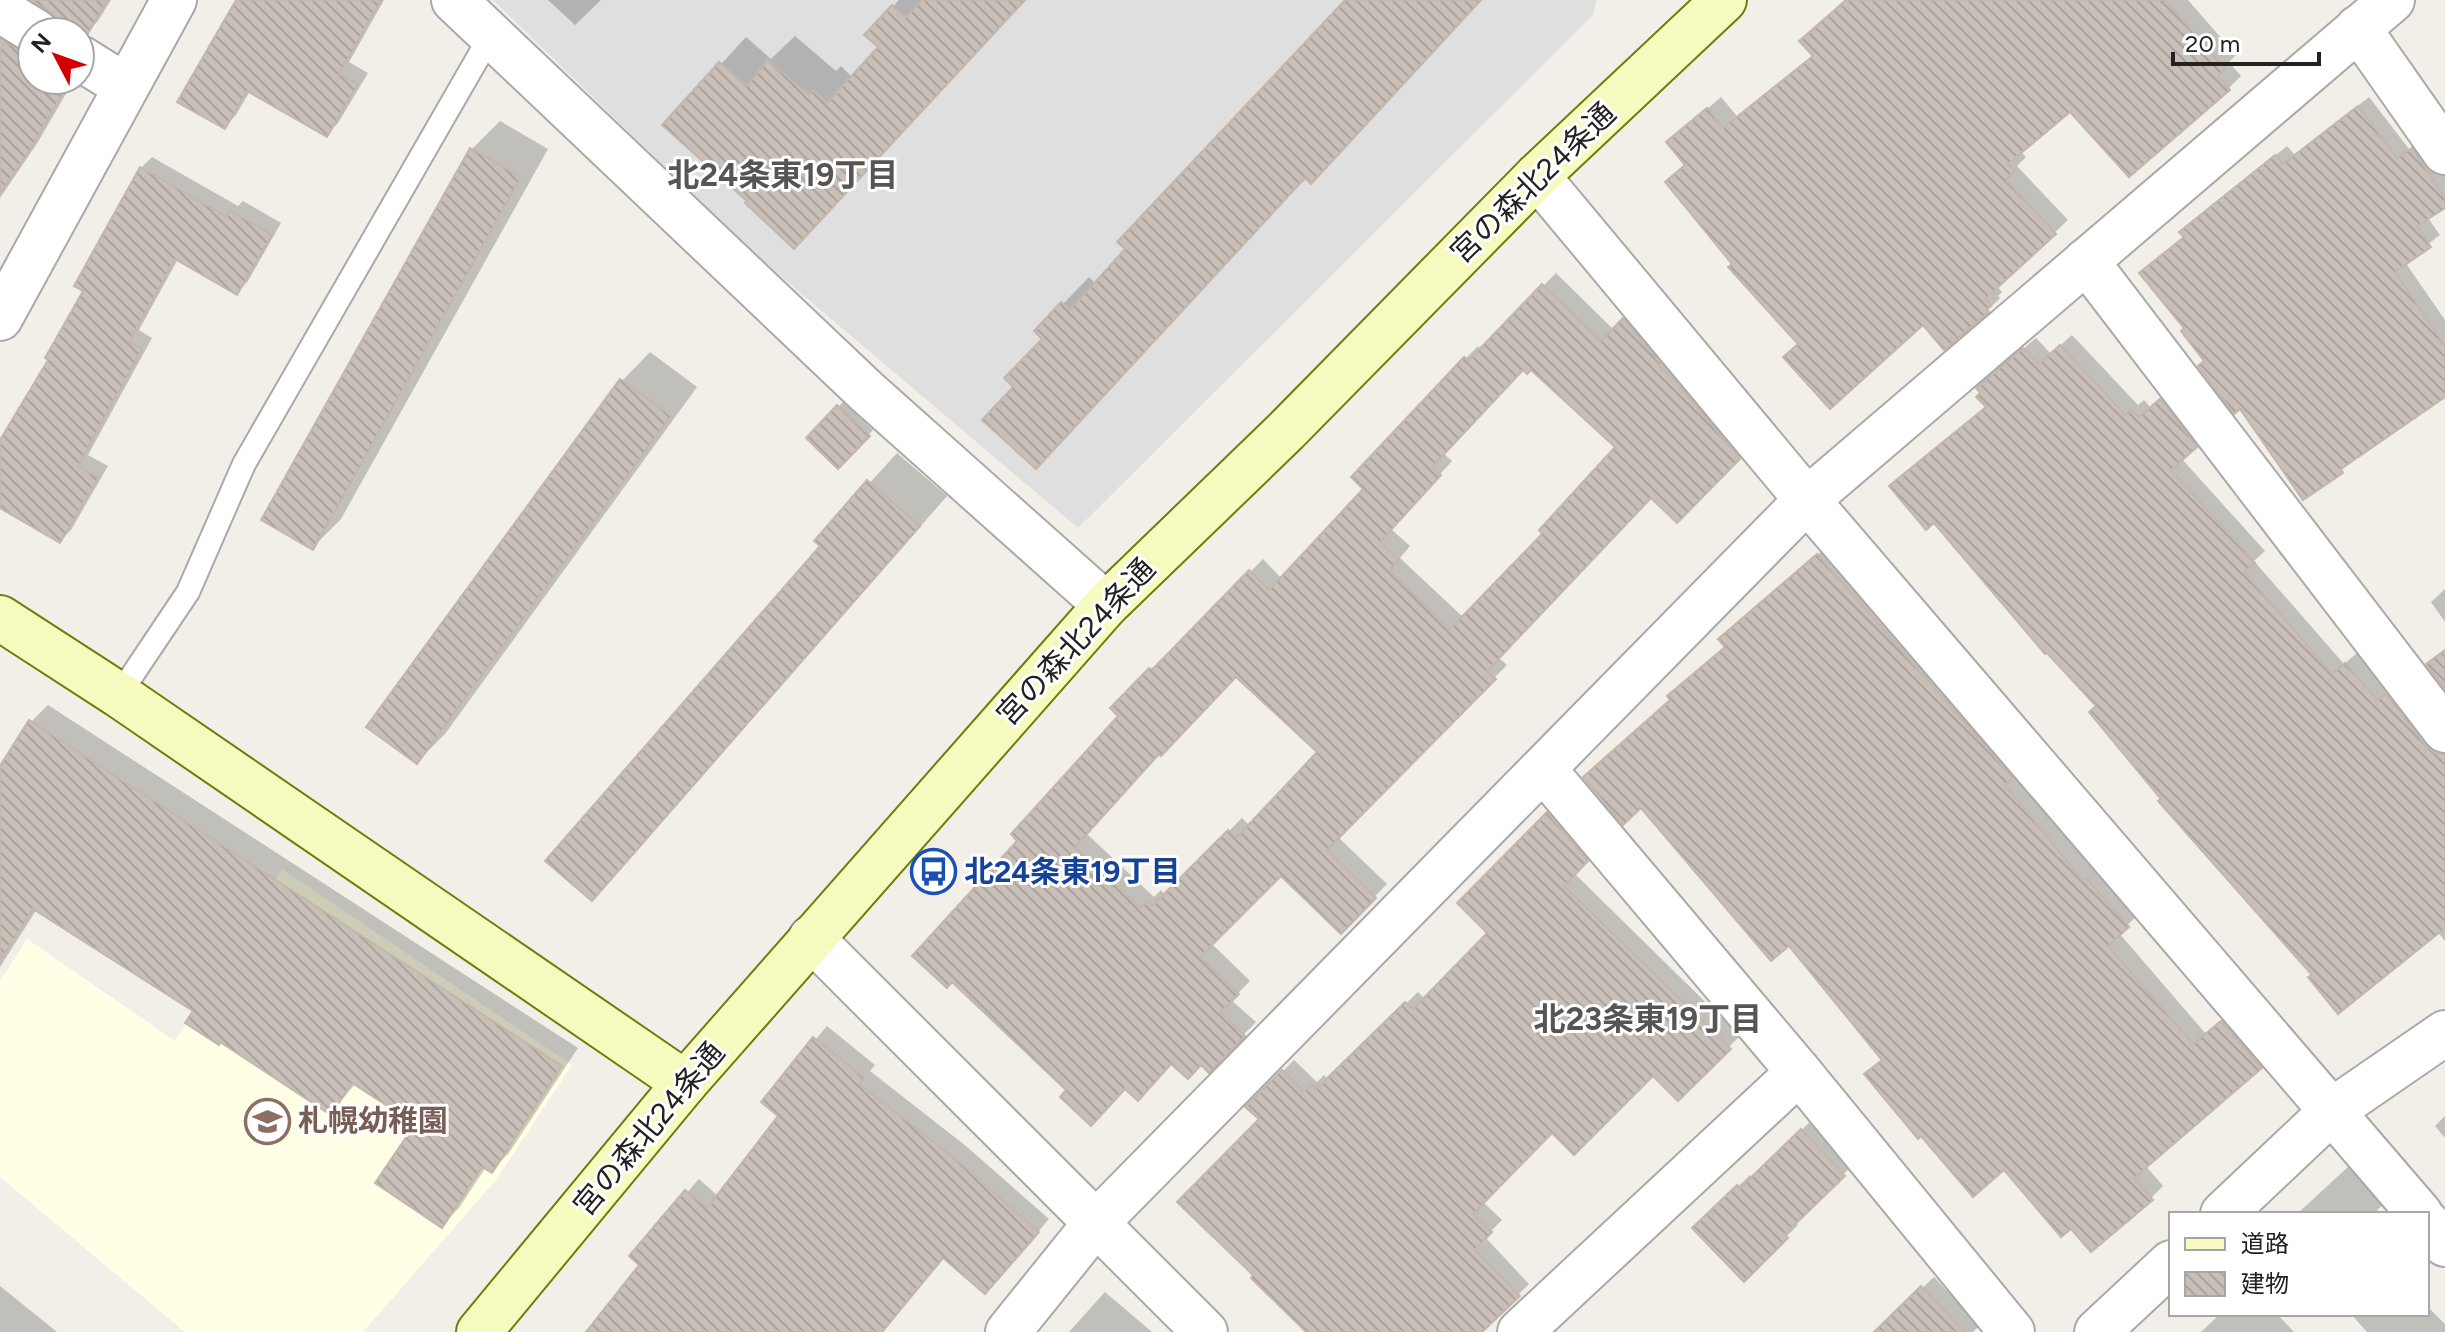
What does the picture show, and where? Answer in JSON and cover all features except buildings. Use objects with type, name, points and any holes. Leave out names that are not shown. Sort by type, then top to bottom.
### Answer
[{"type":"street","points":[[4,302],[174,0]]},
{"type":"street","points":[[454,0],[866,391],[1106,605]]},
{"type":"street","name":"宮の森北24条通","points":[[479,1332],[685,1083],[1106,605],[1285,432],[1537,176],[1724,0]]},
{"type":"street","points":[[1008,1332],[1095,1224],[1807,500],[2392,0]]},
{"type":"street","points":[[2358,28],[2445,152]]},
{"type":"street","points":[[96,68],[125,86]]},
{"type":"street","points":[[1537,176],[1807,500],[2418,1212]]},
{"type":"street","points":[[2086,261],[2445,730]]},
{"type":"street","points":[[0,618],[119,695],[685,1083]]},
{"type":"street","points":[[1544,770],[1799,1072],[2012,1332]]},
{"type":"street","points":[[811,938],[1205,1332]]},
{"type":"street","points":[[2225,1212],[2333,1110],[2445,1033]]},
{"type":"street","points":[[1520,1332],[1799,1072]]},
{"type":"street","points":[[2429,1225],[2445,1244]]},
{"type":"street","points":[[2097,1332],[2169,1265]]},
{"type":"lane","points":[[119,695],[188,592],[244,464],[491,35]]},
{"type":"shaded area","points":[[493,0],[1596,0],[1593,15],[1078,528],[751,251]]},
{"type":"shaded area","name":"札幌幼稚園","points":[[282,869],[572,1065],[496,1180],[363,1332],[185,1332],[0,1177],[0,981],[27,939],[175,1041]]},
{"type":"place","name":"北24条東19丁目","points":[[933,872]]},
{"type":"place","name":"札幌幼稚園","points":[[267,1121]]},
{"type":"district","name":"北24条東19丁目","points":[[783,175]]},
{"type":"district","name":"北23条東19丁目","points":[[1648,1019]]}]
